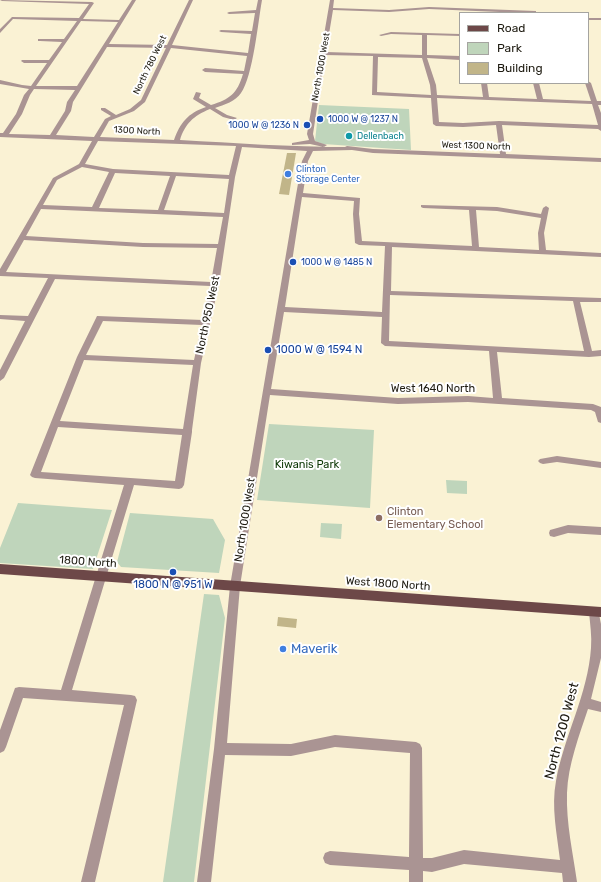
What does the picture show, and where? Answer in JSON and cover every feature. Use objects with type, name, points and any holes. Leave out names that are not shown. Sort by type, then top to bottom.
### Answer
[{"type":"main road","name":"1800 North","points":[[0,569],[173,581]]},
{"type":"main road","name":"West 1800 North","points":[[173,581],[598,612]]},
{"type":"street","points":[[2,0],[92,3],[33,87],[19,114],[3,135]]},
{"type":"street","points":[[52,137],[68,111],[70,102],[134,0]]},
{"type":"street","name":"North 780 West","points":[[81,165],[105,123],[114,116],[139,106],[191,0]]},
{"type":"street","points":[[176,142],[180,126],[186,120],[209,107],[227,100],[238,93],[242,87],[260,0]]},
{"type":"street","name":"North 1000 West","points":[[204,882],[220,750],[235,586],[299,195],[306,161],[313,146],[310,134],[332,0]]},
{"type":"street","points":[[421,8],[421,17]]},
{"type":"street","points":[[331,9],[395,11],[421,8],[466,11],[512,10],[534,12]]},
{"type":"street","points":[[229,13],[258,11]]},
{"type":"street","points":[[0,32],[12,18],[121,21]]},
{"type":"street","points":[[589,19],[601,19]]},
{"type":"street","points":[[221,31],[253,33]]},
{"type":"street","points":[[381,35],[391,33],[459,35]]},
{"type":"street","points":[[424,34],[425,57],[427,69],[432,79],[436,124],[499,123],[601,128],[598,103],[588,84]]},
{"type":"street","points":[[40,40],[65,41]]},
{"type":"street","points":[[107,45],[168,47],[249,55]]},
{"type":"street","points":[[323,53],[459,58]]},
{"type":"street","points":[[376,55],[374,94],[598,103]]},
{"type":"street","points":[[24,61],[50,62]]},
{"type":"street","points":[[205,70],[245,72]]},
{"type":"street","points":[[0,82],[33,87],[80,88]]},
{"type":"street","points":[[484,84],[486,98]]},
{"type":"street","points":[[536,84],[540,100]]},
{"type":"street","points":[[198,93],[196,99],[226,116],[234,118]]},
{"type":"street","points":[[102,109],[114,116]]},
{"type":"street","points":[[499,123],[503,156]]},
{"type":"street","name":"North 1000 West","points":[[306,161],[303,145],[310,134]]},
{"type":"street","name":"1300 North","points":[[3,135],[239,145],[313,146]]},
{"type":"street","name":"North 950 West","points":[[130,482],[179,485],[197,363],[215,284],[232,177],[239,145]]},
{"type":"street","name":"West 1300 North","points":[[313,146],[601,160]]},
{"type":"street","points":[[215,284],[0,274],[55,179],[81,165],[113,171],[232,177]]},
{"type":"street","points":[[94,210],[113,171]]},
{"type":"street","points":[[160,213],[174,174]]},
{"type":"street","points":[[299,195],[358,200],[356,214],[359,243],[601,255]]},
{"type":"street","points":[[423,206],[497,209],[543,216]]},
{"type":"street","points":[[39,207],[227,215]]},
{"type":"street","points":[[472,208],[476,249]]},
{"type":"street","points":[[543,252],[541,234],[543,216],[546,208]]},
{"type":"street","points":[[21,238],[143,245],[221,246]]},
{"type":"street","points":[[389,245],[385,343],[589,354],[601,353]]},
{"type":"street","points":[[0,378],[52,277]]},
{"type":"street","points":[[388,292],[601,300]]},
{"type":"street","points":[[576,299],[589,354]]},
{"type":"street","points":[[280,309],[385,315]]},
{"type":"street","points":[[0,317],[31,318]]},
{"type":"street","points":[[65,695],[130,482],[35,475],[81,357],[100,318],[206,323]]},
{"type":"street","points":[[493,349],[498,401]]},
{"type":"street","points":[[81,357],[197,363]]},
{"type":"street","name":"West 1640 North","points":[[266,392],[398,400],[449,399],[593,407],[599,410],[601,420]]},
{"type":"street","points":[[55,424],[188,432]]},
{"type":"street","points":[[543,461],[557,460],[601,465]]},
{"type":"street","points":[[554,533],[568,529],[601,531]]},
{"type":"street","name":"North 1200 West","points":[[570,882],[560,794],[570,749],[584,703],[596,654],[598,612]]},
{"type":"street","points":[[0,747],[19,692],[131,700],[88,882]]},
{"type":"street","points":[[584,703],[601,707]]},
{"type":"street","points":[[220,750],[291,750],[335,741],[416,748],[416,882]]},
{"type":"street","points":[[330,858],[416,865],[438,865],[464,857],[568,867]]},
{"type":"green space","points":[[319,105],[409,109],[411,150],[323,144],[315,141]]},
{"type":"green space","name":"Kiwanis Park","points":[[269,424],[374,430],[370,508],[257,500]]},
{"type":"green space","points":[[446,480],[467,481],[467,494],[447,493]]},
{"type":"green space","points":[[18,503],[112,510],[93,569],[0,563],[0,548]]},
{"type":"green space","points":[[130,513],[213,519],[225,540],[219,573],[121,567],[117,562]]},
{"type":"green space","points":[[321,523],[342,524],[341,539],[320,537]]},
{"type":"green space","points":[[204,594],[219,595],[225,618],[194,882],[163,882]]},
{"type":"building","name":"Clinton Storage Center","points":[[287,153],[296,153],[289,195],[279,194]]},
{"type":"building","name":"Maverik","points":[[278,617],[297,619],[296,628],[277,626]]},
{"type":"place","name":"1000 W @ 1237 N","points":[[320,119]]},
{"type":"place","name":"1000 W @ 1236 N","points":[[307,125]]},
{"type":"place","name":"Dellenbach","points":[[349,136]]},
{"type":"place","name":"Clinton Storage Center","points":[[288,174]]},
{"type":"place","name":"1000 W @ 1485 N","points":[[293,262]]},
{"type":"place","name":"1000 W @ 1594 N","points":[[268,350]]},
{"type":"place","name":"Clinton Elementary School","points":[[379,518]]},
{"type":"place","name":"1800 N @ 951 W","points":[[173,572]]},
{"type":"place","name":"Maverik","points":[[283,649]]}]
